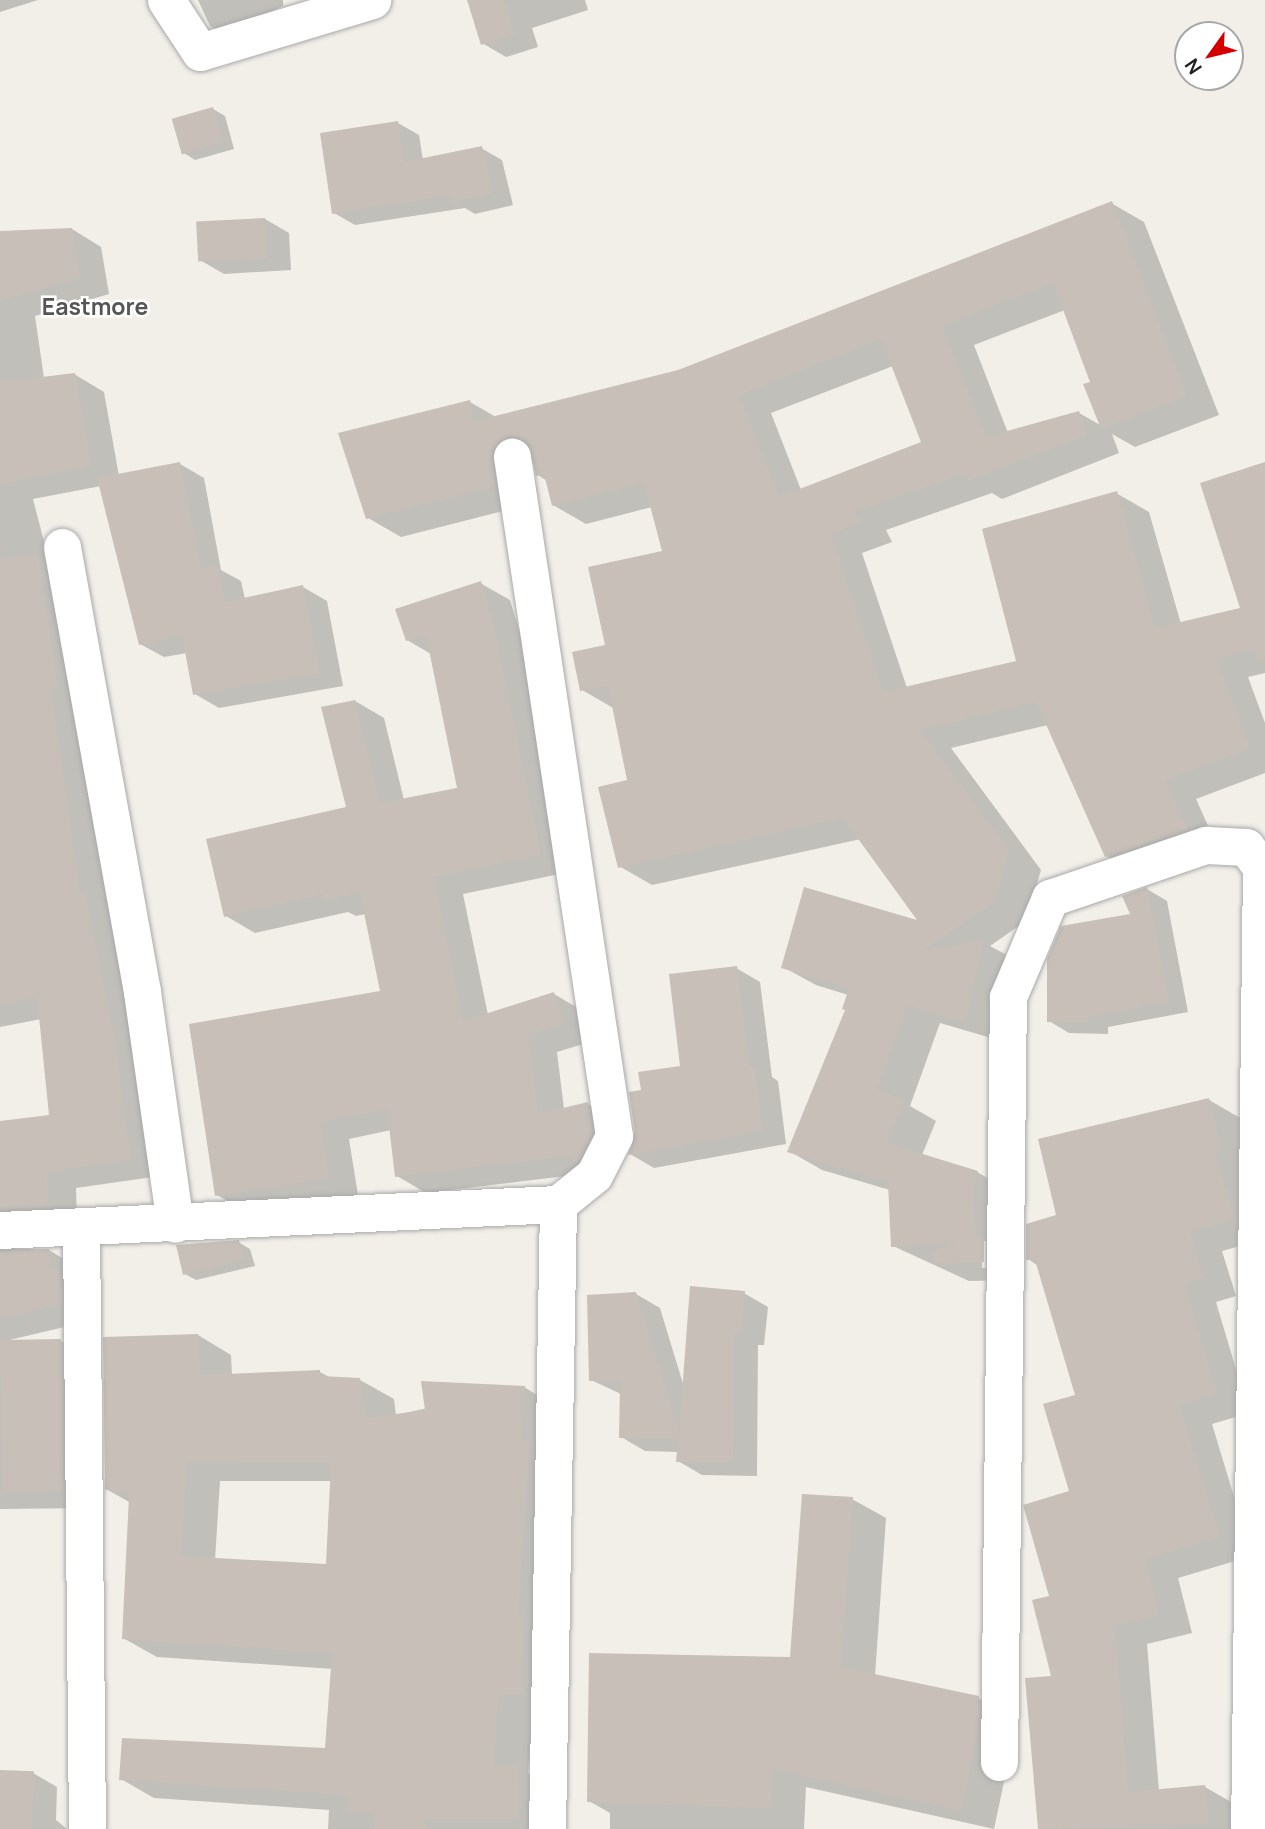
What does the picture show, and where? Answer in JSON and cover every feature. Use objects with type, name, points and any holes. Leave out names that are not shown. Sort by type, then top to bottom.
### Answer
[{"type":"street","points":[[166,0],[200,52],[372,0]]},
{"type":"street","points":[[0,1230],[175,1224],[558,1204],[594,1175],[614,1136],[512,457]]},
{"type":"street","points":[[62,547],[142,992],[175,1224]]},
{"type":"street","points":[[999,1762],[1008,997],[1050,898],[1206,845],[1246,848],[1261,867],[1260,1288],[1249,1829]]},
{"type":"street","points":[[547,1829],[558,1204]]},
{"type":"street","points":[[81,1227],[87,1829]]},
{"type":"building","points":[[467,0],[504,0],[515,34],[481,45]]},
{"type":"building","points":[[213,107],[223,143],[182,154],[172,119]]},
{"type":"building","points":[[398,121],[404,162],[482,146],[493,193],[452,203],[451,195],[332,214],[320,133]]},
{"type":"building","points":[[1112,201],[1187,396],[1101,429],[1083,384],[1090,382],[1053,283],[942,326],[986,437],[1079,411],[1087,435],[968,481],[966,473],[855,512],[860,523],[831,534],[883,692],[1016,661],[982,529],[1117,491],[1155,628],[1240,608],[1200,483],[1265,462],[1265,660],[1257,661],[1254,650],[1216,659],[1250,749],[1165,780],[1187,829],[1105,857],[1036,702],[920,730],[1009,850],[994,903],[923,950],[984,940],[965,1023],[907,1005],[877,1089],[904,1100],[887,1143],[978,1171],[973,1187],[976,1238],[984,1236],[984,1262],[935,1264],[933,1251],[957,1244],[891,1247],[888,1182],[787,1152],[845,1010],[842,1009],[849,988],[781,968],[804,887],[917,920],[843,818],[618,868],[598,787],[627,780],[608,686],[580,691],[572,652],[605,645],[588,567],[662,551],[644,483],[552,506],[544,474],[536,476],[529,444],[510,436],[492,450],[495,487],[366,519],[338,433],[470,400],[475,421],[678,370]],"holes":[[[881,339],[921,442],[779,497],[739,395]]]},
{"type":"building","points":[[265,218],[267,258],[198,262],[196,222]]},
{"type":"building","points":[[72,228],[80,277],[0,301],[0,231]]},
{"type":"building","points":[[75,373],[91,466],[0,484],[0,382]]},
{"type":"building","points":[[180,462],[201,569],[217,565],[225,602],[303,585],[320,673],[193,695],[182,635],[139,645],[97,478]]},
{"type":"building","points":[[38,553],[58,688],[51,689],[80,893],[85,892],[115,1042],[131,1160],[47,1172],[48,1207],[0,1209],[0,1121],[49,1115],[37,997],[0,1005],[0,560]]},
{"type":"building","points":[[481,581],[493,622],[541,855],[434,877],[463,1021],[554,992],[564,1024],[528,1035],[538,1114],[588,1102],[592,1132],[576,1163],[569,1156],[395,1177],[387,1109],[320,1122],[329,1178],[215,1196],[189,1024],[380,991],[360,893],[325,900],[323,894],[224,917],[206,839],[346,807],[321,707],[355,700],[380,803],[457,788],[426,635],[406,641],[395,609]]},
{"type":"building","points":[[1147,887],[1169,1002],[1088,1017],[1088,1023],[1047,1022],[1047,959],[1061,926],[1130,914],[1122,896]]},
{"type":"building","points":[[737,966],[749,1066],[754,1065],[763,1131],[628,1155],[635,1134],[629,1092],[641,1090],[638,1072],[680,1066],[669,974]]},
{"type":"building","points":[[1209,1098],[1222,1151],[1215,1153],[1235,1219],[1190,1232],[1203,1277],[1184,1283],[1217,1394],[1179,1405],[1220,1537],[1146,1559],[1159,1615],[1115,1626],[1128,1792],[1205,1785],[1209,1824],[1038,1829],[1025,1678],[1051,1676],[1032,1600],[1049,1596],[1023,1505],[1069,1491],[1043,1404],[1075,1395],[1035,1260],[1026,1260],[1026,1224],[1056,1215],[1038,1139]]},
{"type":"building","points":[[239,1240],[244,1260],[183,1275],[176,1245]]},
{"type":"building","points":[[49,1249],[50,1269],[60,1269],[61,1304],[0,1319],[0,1251]]},
{"type":"building","points":[[690,1286],[745,1291],[741,1333],[734,1332],[733,1463],[676,1462],[678,1439],[619,1438],[620,1381],[589,1381],[587,1295],[636,1292],[679,1433]]},
{"type":"building","points":[[198,1334],[200,1375],[320,1370],[320,1376],[360,1378],[367,1418],[425,1410],[421,1381],[525,1386],[522,1439],[530,1439],[518,1615],[523,1615],[524,1695],[498,1695],[494,1766],[518,1766],[519,1819],[425,1819],[426,1829],[375,1829],[374,1812],[348,1813],[348,1795],[119,1780],[122,1738],[325,1748],[332,1653],[122,1639],[129,1496],[127,1490],[105,1490],[103,1337]],"holes":[[[187,1462],[331,1463],[326,1564],[181,1556]]]},
{"type":"building","points":[[61,1339],[64,1490],[3,1491],[0,1340]]},
{"type":"building","points":[[802,1494],[853,1497],[841,1667],[979,1696],[978,1729],[961,1811],[773,1769],[771,1809],[587,1802],[589,1653],[790,1657]]},
{"type":"building","points":[[0,1770],[34,1771],[32,1829],[0,1829]]},
{"type":"district","name":"Eastmore","points":[[95,306]]}]
